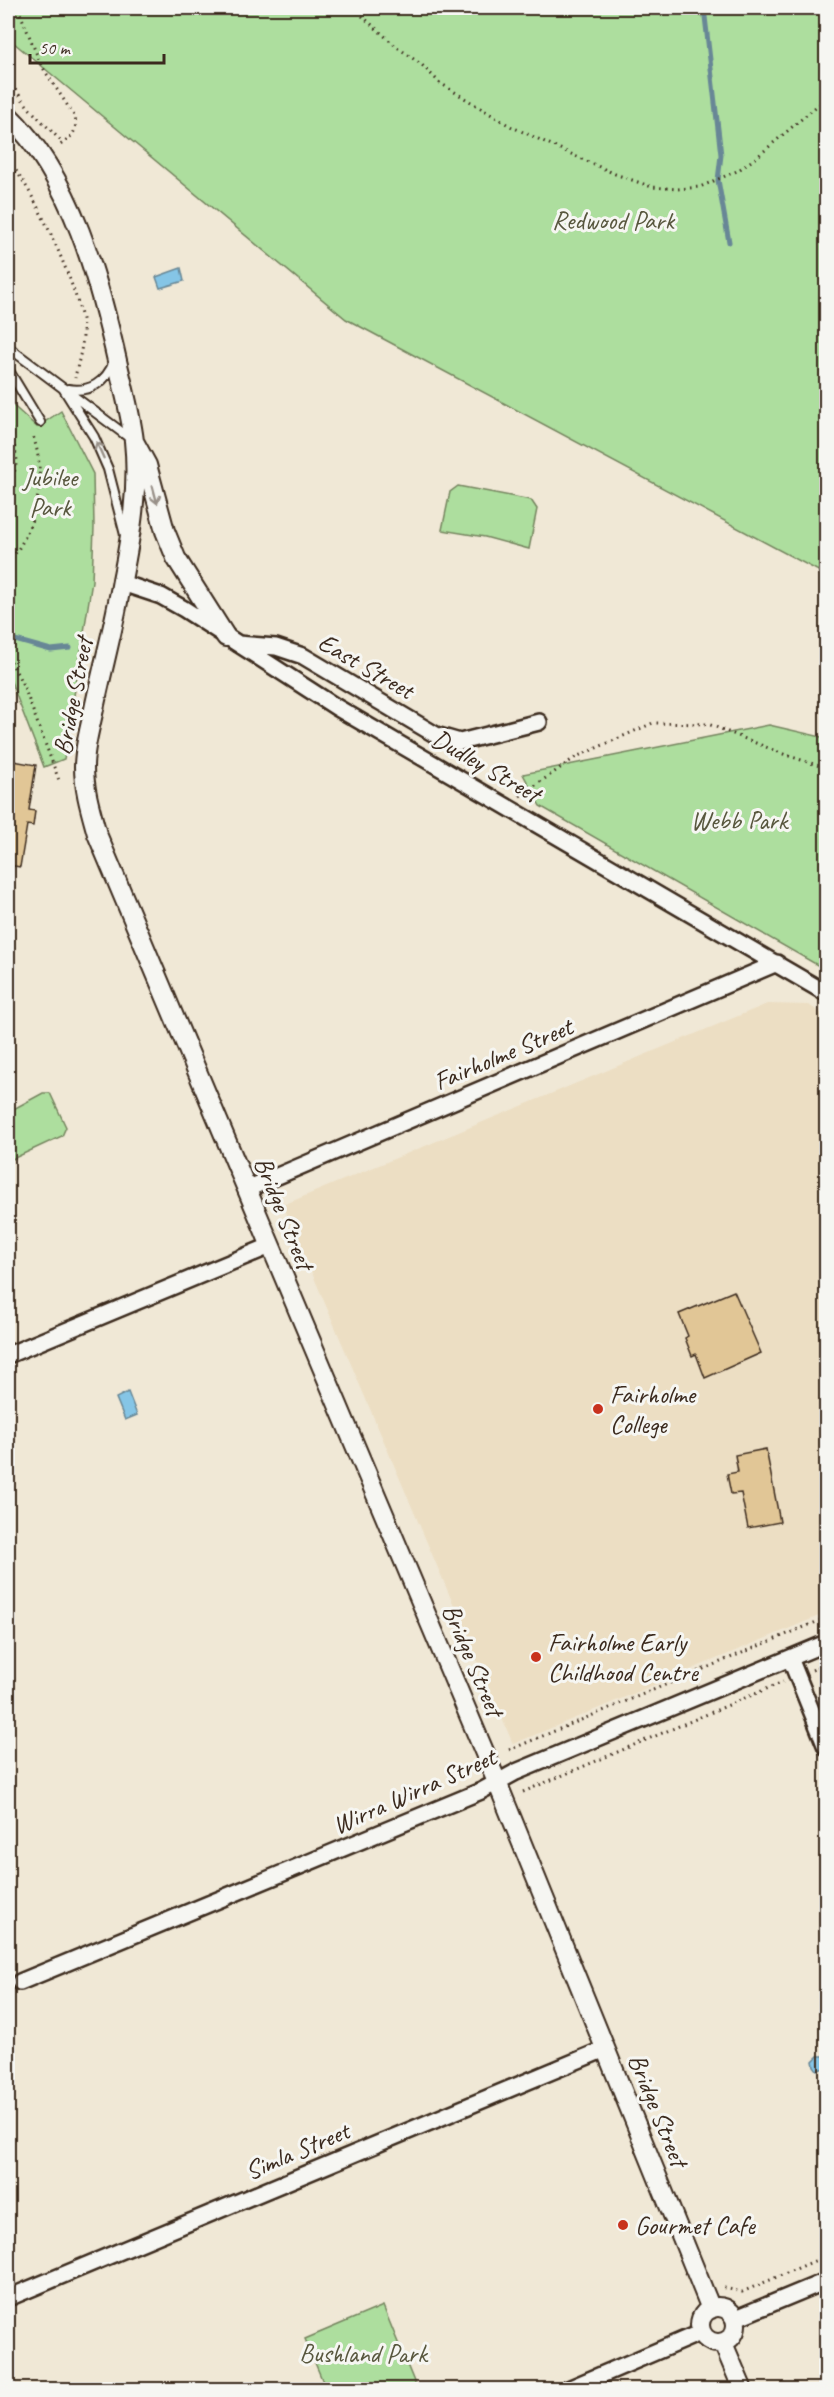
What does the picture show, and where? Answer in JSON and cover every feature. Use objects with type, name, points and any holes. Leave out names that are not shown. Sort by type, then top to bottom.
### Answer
[{"type":"street","name":"Bridge Street","points":[[8,116],[42,156],[73,214],[93,274],[116,357],[134,441],[135,490],[128,547],[85,750],[85,787],[97,834],[497,1782],[711,2309]]},
{"type":"street","points":[[134,441],[147,465],[165,531],[176,558],[230,640]]},
{"type":"street","name":"Dudley Street","points":[[122,584],[160,596],[336,707],[826,993]]},
{"type":"street","name":"East Street","points":[[230,640],[276,648],[303,656],[436,735],[460,742],[539,722]]},
{"type":"street","name":"Fairholme Street","points":[[247,1189],[777,963]]},
{"type":"street","points":[[8,1355],[270,1246]]},
{"type":"street","name":"Wirra Wirra Street","points":[[20,1982],[481,1791],[497,1782],[826,1643]]},
{"type":"street","points":[[790,1658],[826,1747]]},
{"type":"street","name":"Simla Street","points":[[8,2298],[605,2049]]},
{"type":"street","points":[[735,2319],[826,2281]]},
{"type":"street","points":[[711,2309],[725,2309],[735,2319],[734,2334],[723,2343],[710,2341],[702,2332],[702,2318],[711,2309]]},
{"type":"street","points":[[566,2390],[702,2332]]},
{"type":"street","points":[[723,2343],[743,2390]]},
{"type":"lane","points":[[8,347],[134,441]]},
{"type":"lane","points":[[63,388],[76,391],[91,388],[103,381],[116,357]]},
{"type":"lane","points":[[8,369],[40,422]]},
{"type":"lane","points":[[63,388],[94,437],[108,469],[128,547]]},
{"type":"path","points":[[18,8],[41,65],[75,117],[76,123],[73,136],[42,156]]},
{"type":"path","points":[[353,8],[397,47],[422,65],[440,83],[510,126],[615,174],[652,187],[678,189],[700,187],[737,171],[758,157],[818,105],[826,101]]},
{"type":"path","points":[[8,80],[29,108],[63,143]]},
{"type":"path","points":[[8,162],[25,183],[39,207],[70,283],[84,326],[75,381],[63,388]]},
{"type":"path","points":[[8,411],[17,460],[8,501]]},
{"type":"path","points":[[8,563],[17,552],[36,506],[39,492],[39,454],[28,426]]},
{"type":"path","points":[[8,656],[24,687],[60,783]]},
{"type":"path","points":[[507,806],[576,757],[653,723],[708,724],[826,768]]},
{"type":"path","points":[[509,1750],[826,1618]]},
{"type":"path","points":[[523,1792],[826,1664]]},
{"type":"path","points":[[819,1667],[826,1686]]},
{"type":"path","points":[[724,2288],[742,2292],[826,2256]]},
{"type":"shaded area","name":"Fairholme College","points":[[767,1004],[809,1005],[826,1017],[826,1613],[513,1744],[283,1205]]},
{"type":"green space","name":"Redwood Park","points":[[8,8],[826,8],[826,575],[346,319],[8,38]]},
{"type":"green space","name":"Jubilee Park","points":[[8,401],[37,427],[61,411],[93,474],[92,581],[64,759],[44,767],[8,674]]},
{"type":"green space","points":[[458,486],[531,500],[537,509],[529,549],[485,537],[442,530],[450,492]]},
{"type":"green space","name":"Webb Park","points":[[769,725],[826,738],[826,970],[540,806],[523,774]]},
{"type":"green space","points":[[43,1093],[50,1093],[66,1127],[62,1136],[8,1161],[8,1112]]},
{"type":"green space","name":"Bushland Park","points":[[383,2306],[417,2389],[326,2389],[305,2339]]},
{"type":"water","points":[[181,268],[184,281],[160,288],[156,277]]},
{"type":"water","points":[[128,1392],[137,1415],[125,1420],[116,1398]]},
{"type":"water","points":[[818,2056],[826,2056],[826,2068],[817,2070],[814,2066],[813,2061]]},
{"type":"building","points":[[8,760],[36,765],[29,810],[35,811],[33,826],[27,825],[20,867],[8,865]]},
{"type":"building","points":[[734,1291],[761,1353],[705,1378],[696,1354],[692,1356],[685,1338],[688,1336],[679,1314]]},
{"type":"building","points":[[766,1449],[780,1522],[748,1528],[741,1493],[731,1494],[727,1474],[738,1472],[735,1455]]},
{"type":"waterway","points":[[704,8],[721,155],[718,180],[729,242]]},
{"type":"waterway","points":[[8,638],[51,650],[70,648]]},
{"type":"place","name":"Fairholme College","points":[[598,1409]]},
{"type":"place","name":"Fairholme Early Childhood Centre","points":[[536,1657]]},
{"type":"place","name":"Gourmet Cafe","points":[[623,2225]]}]
